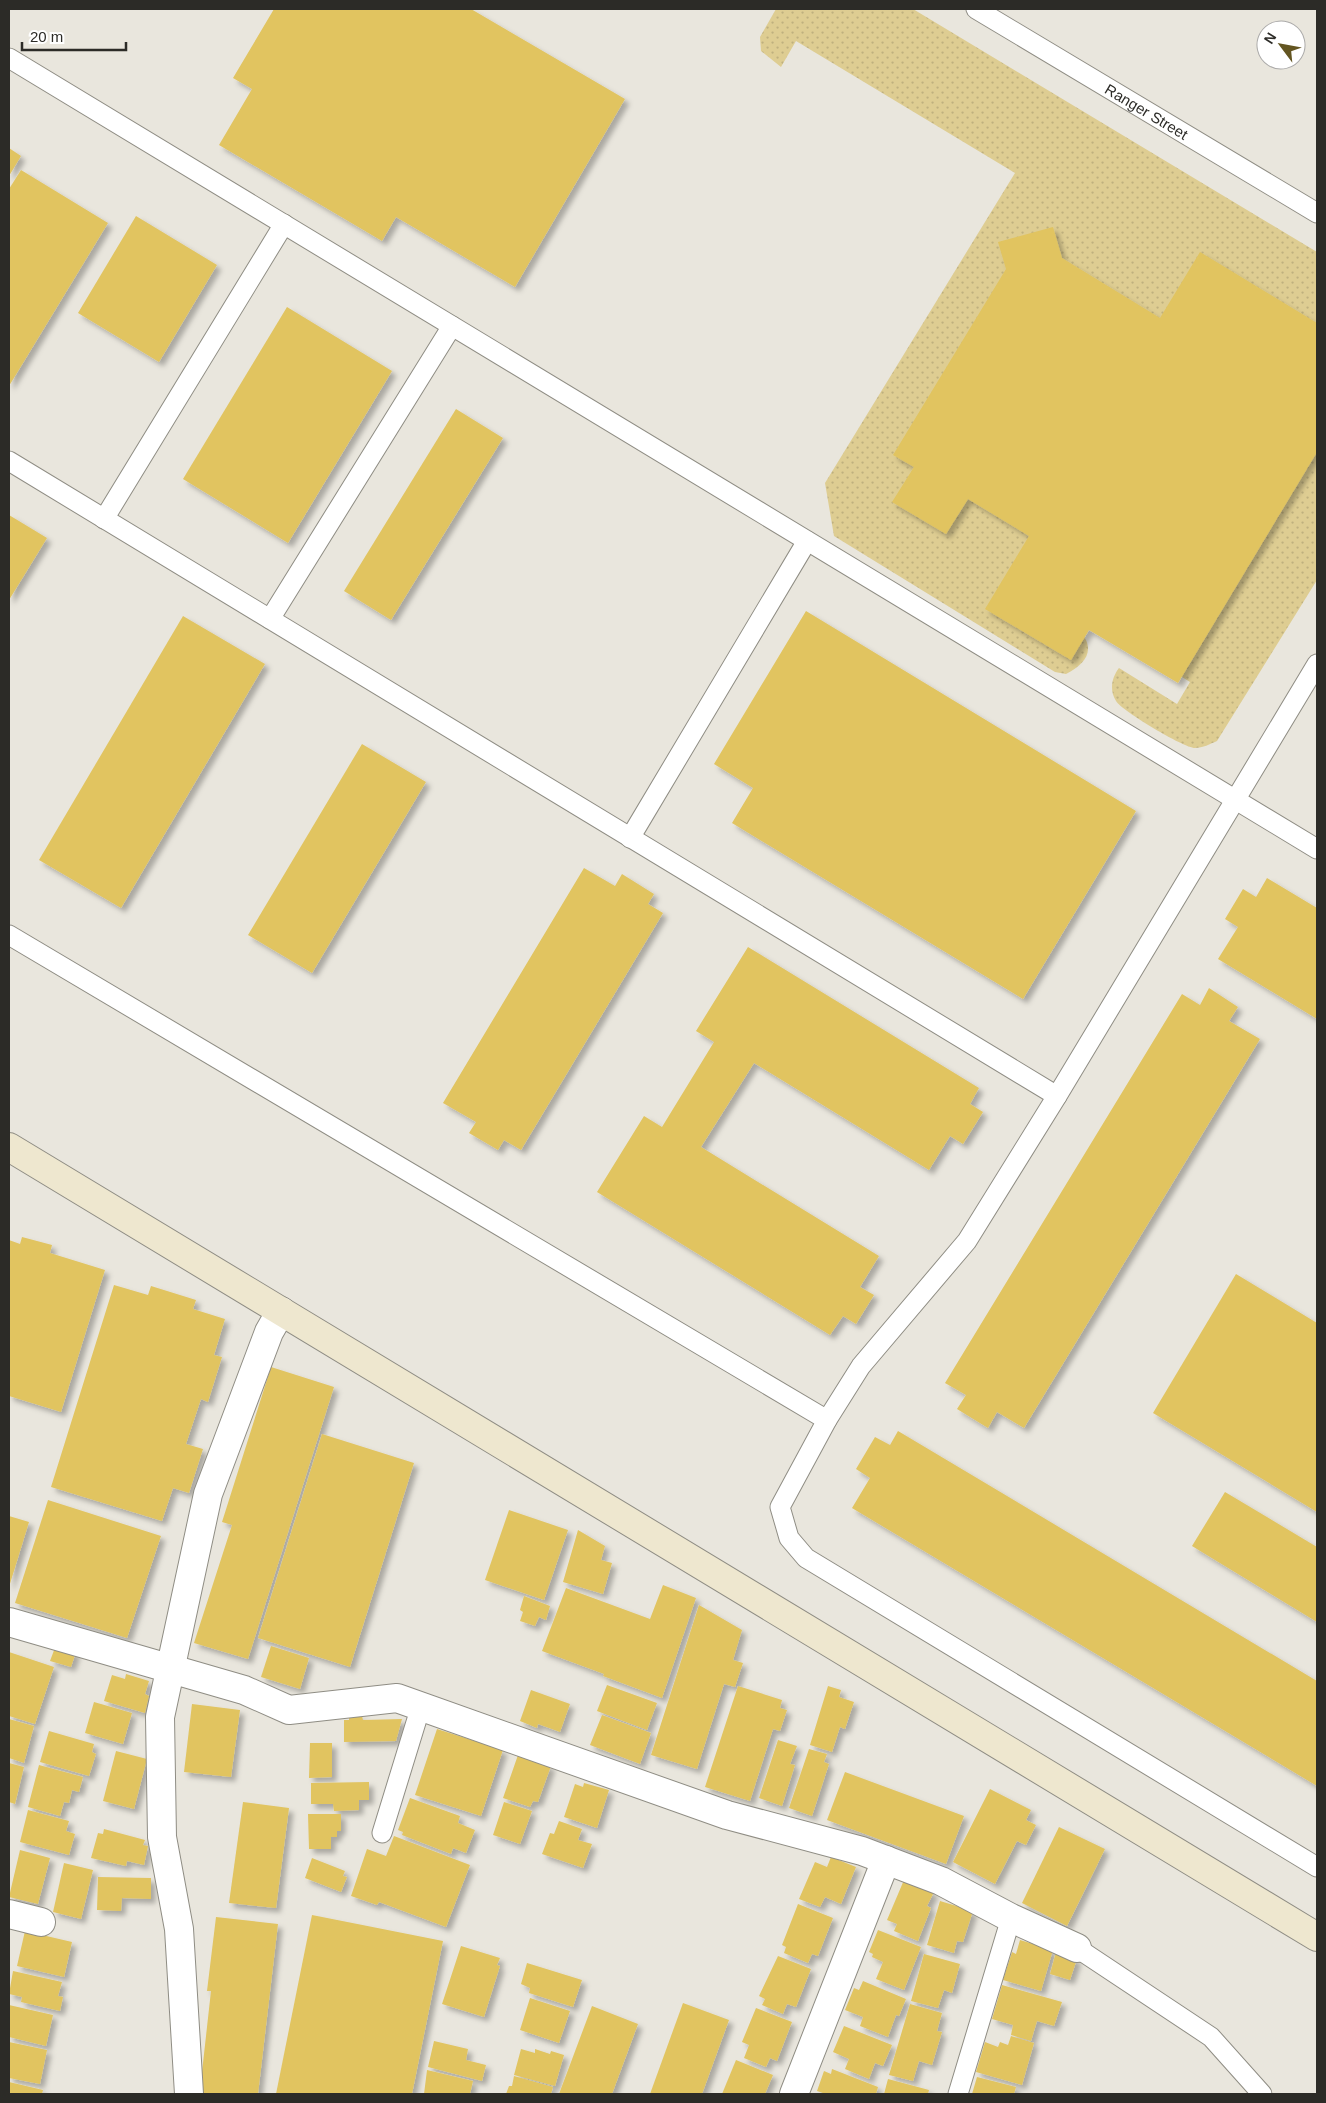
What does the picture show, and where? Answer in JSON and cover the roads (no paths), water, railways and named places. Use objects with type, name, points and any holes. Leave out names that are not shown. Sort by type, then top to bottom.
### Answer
[{"type":"street","points":[[9,1147],[1317,1937]]},
{"type":"street","points":[[189,2094],[179,1929],[162,1838],[160,1718],[208,1494],[269,1332],[281,1311]]},
{"type":"street","points":[[9,1622],[244,1690],[289,1710],[397,1698],[727,1815],[862,1851],[941,1881],[1011,1918],[1077,1948]]},
{"type":"street","points":[[794,2094],[886,1860]]},
{"type":"street","points":[[9,1914],[41,1922]]},
{"type":"lane","name":"Ranger Street","points":[[976,9],[1317,213]]},
{"type":"lane","points":[[9,58],[1317,848]]},
{"type":"lane","points":[[104,519],[284,224]]},
{"type":"lane","points":[[270,619],[452,326]]},
{"type":"lane","points":[[9,461],[1057,1096]]},
{"type":"lane","points":[[630,838],[807,541]]},
{"type":"lane","points":[[1317,664],[1057,1096],[967,1241],[861,1366],[827,1420],[780,1507],[790,1538],[806,1558],[1317,1867]]},
{"type":"lane","points":[[9,934],[827,1420]]},
{"type":"lane","points":[[382,1833],[421,1706]]},
{"type":"lane","points":[[958,2094],[1011,1918]]},
{"type":"lane","points":[[1077,1948],[1211,2037],[1262,2094]]}]
